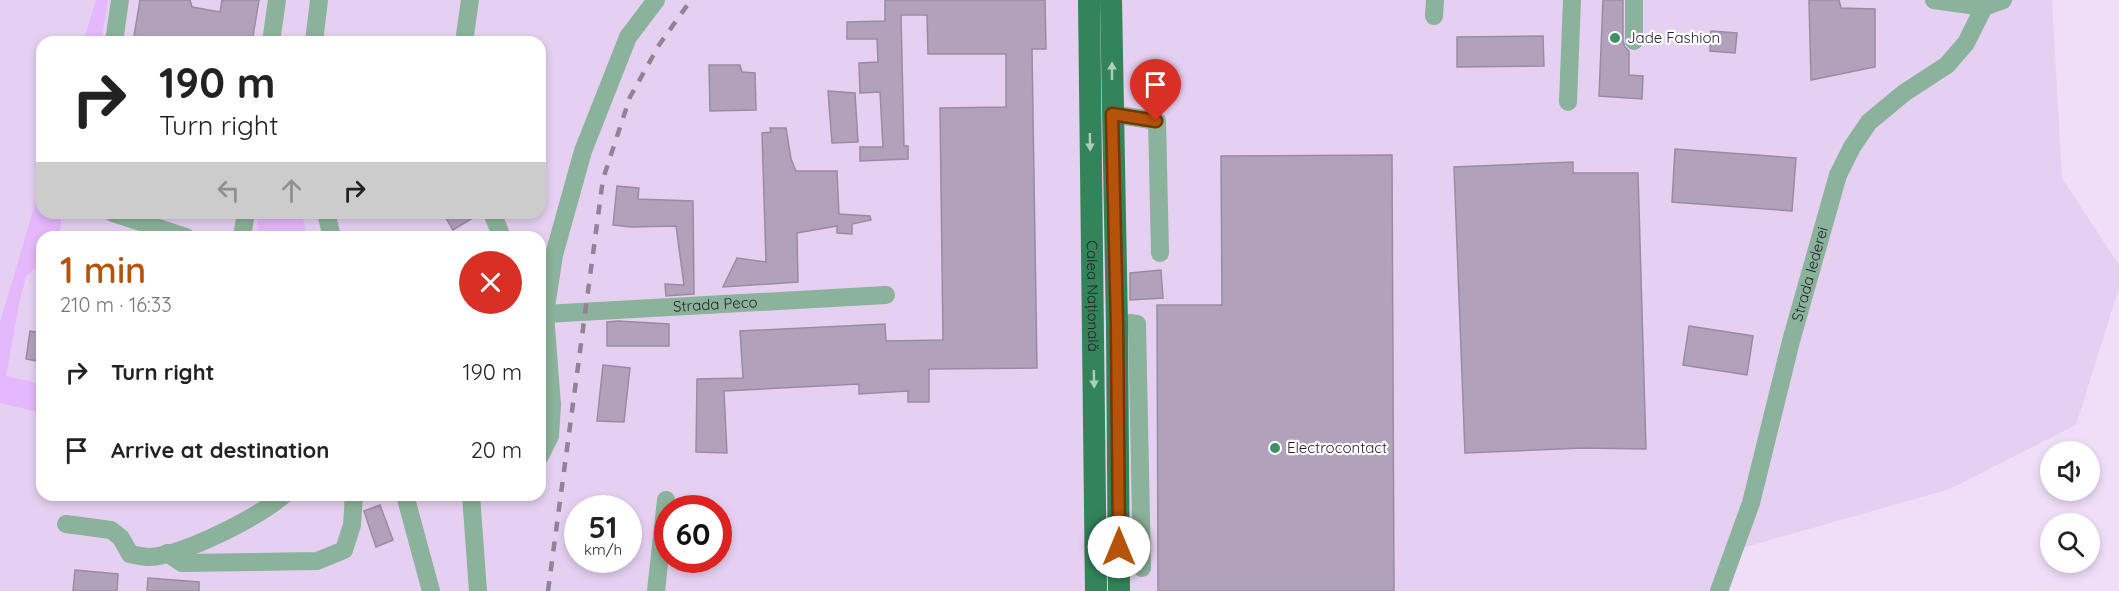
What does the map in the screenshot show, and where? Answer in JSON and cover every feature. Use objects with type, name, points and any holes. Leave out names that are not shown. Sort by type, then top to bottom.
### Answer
[{"type":"main road","name":"Calea Națională","points":[[1089,0],[1096,591]]},
{"type":"main road","name":"Calea Națională","points":[[1111,0],[1119,591]]},
{"type":"street","points":[[115,36],[120,0]]},
{"type":"street","points":[[272,36],[277,0]]},
{"type":"street","points":[[315,36],[319,0]]},
{"type":"street","points":[[465,36],[470,0]]},
{"type":"street","points":[[546,292],[583,151],[628,37],[656,0]]},
{"type":"street","points":[[1568,102],[1572,0]]},
{"type":"street","points":[[1634,0],[1634,40]]},
{"type":"street","points":[[1934,0],[1984,7],[2003,0]]},
{"type":"street","name":"Strada Iederei","points":[[1719,591],[1751,502],[1791,341],[1838,175],[1852,147],[1869,122],[1904,93],[1947,65],[1966,43],[1984,7]]},
{"type":"street","points":[[1112,114],[1156,121],[1160,253]]},
{"type":"street","points":[[131,219],[168,231]]},
{"type":"street","name":"Strada Peco","points":[[546,310],[886,295]]},
{"type":"street","points":[[1117,326],[1137,324],[1142,567]]},
{"type":"street","points":[[546,348],[552,405],[550,436],[546,444]]},
{"type":"street","points":[[66,524],[111,530],[121,538],[130,554],[149,557],[187,548],[214,536],[274,501]]},
{"type":"street","points":[[167,553],[182,563],[317,561],[344,550],[352,525],[354,501]]},
{"type":"street","points":[[407,501],[431,591]]},
{"type":"street","points":[[471,501],[478,591]]},
{"type":"street","points":[[214,536],[214,564]]},
{"type":"street","points":[[656,591],[658,573]]},
{"type":"shaded area","points":[[0,0],[2052,0],[2062,178],[2119,265],[2119,288],[2076,425],[2044,441],[2040,441],[2040,443],[1950,489],[1742,548],[1729,591],[0,591]]},
{"type":"shaded area","points":[[96,0],[108,0],[102,36],[85,36]]},
{"type":"shaded area","points":[[36,201],[36,219],[61,219],[60,231],[36,231],[36,267],[26,277],[6,376],[36,383],[36,412],[0,403],[0,322]]},
{"type":"shaded area","points":[[257,219],[303,219],[306,231],[258,231]]},
{"type":"building","points":[[140,0],[190,0],[192,7],[220,12],[222,0],[259,0],[253,36],[134,36]]},
{"type":"building","points":[[885,0],[1045,0],[1046,49],[1032,49],[1037,368],[929,369],[929,402],[908,402],[908,391],[859,394],[859,384],[724,391],[727,453],[696,452],[697,379],[743,378],[740,331],[885,324],[886,341],[943,340],[940,108],[1006,107],[1006,54],[928,54],[927,15],[901,15],[904,146],[908,146],[908,159],[860,161],[860,147],[883,147],[880,92],[860,93],[859,63],[878,62],[877,39],[847,39],[847,22],[885,21]]},
{"type":"building","name":"Jade Fashion","points":[[1603,0],[1623,0],[1623,41],[1629,51],[1629,75],[1643,76],[1642,99],[1599,96]]},
{"type":"building","points":[[1809,0],[1839,0],[1841,8],[1875,9],[1875,67],[1811,80]]},
{"type":"building","points":[[1711,31],[1737,33],[1735,53],[1710,51]]},
{"type":"building","points":[[1543,36],[1544,66],[1457,67],[1457,37]]},
{"type":"building","points":[[709,65],[740,65],[742,72],[755,73],[756,110],[710,111]]},
{"type":"building","points":[[828,91],[855,93],[858,142],[832,143]]},
{"type":"building","points":[[770,128],[786,128],[791,159],[796,171],[837,171],[839,214],[870,216],[871,220],[852,224],[852,234],[837,233],[837,226],[797,233],[798,282],[723,287],[737,258],[766,262],[762,133],[771,132]]},
{"type":"building","points":[[1675,149],[1796,158],[1792,211],[1672,202]]},
{"type":"building","name":"Electrocontact","points":[[1392,155],[1394,591],[1158,591],[1157,305],[1222,305],[1221,156]]},
{"type":"building","points":[[1573,162],[1573,173],[1638,173],[1646,449],[1583,448],[1465,453],[1454,167]]},
{"type":"building","points":[[617,186],[639,188],[638,199],[693,201],[694,294],[666,296],[665,284],[684,285],[676,226],[613,225]]},
{"type":"building","points":[[447,219],[471,219],[453,230]]},
{"type":"building","points":[[1161,270],[1163,298],[1130,300],[1130,273]]},
{"type":"building","points":[[607,322],[669,324],[669,346],[607,346]]},
{"type":"building","points":[[1689,326],[1753,336],[1747,375],[1683,365]]},
{"type":"building","points":[[30,331],[36,332],[36,361],[26,359]]},
{"type":"building","points":[[603,365],[630,368],[624,422],[597,421]]},
{"type":"building","points":[[380,505],[393,540],[376,547],[364,511]]},
{"type":"building","points":[[75,570],[118,574],[117,591],[73,591]]},
{"type":"building","points":[[148,578],[199,582],[199,591],[147,591]]},
{"type":"railway","points":[[548,591],[603,179],[630,97],[659,45],[691,0]]},
{"type":"place","name":"Jade Fashion","points":[[1615,38]]},
{"type":"place","name":"Electrocontact","points":[[1275,448]]},
{"type":"route","points":[[1119,547],[1112,114],[1156,121]]}]
